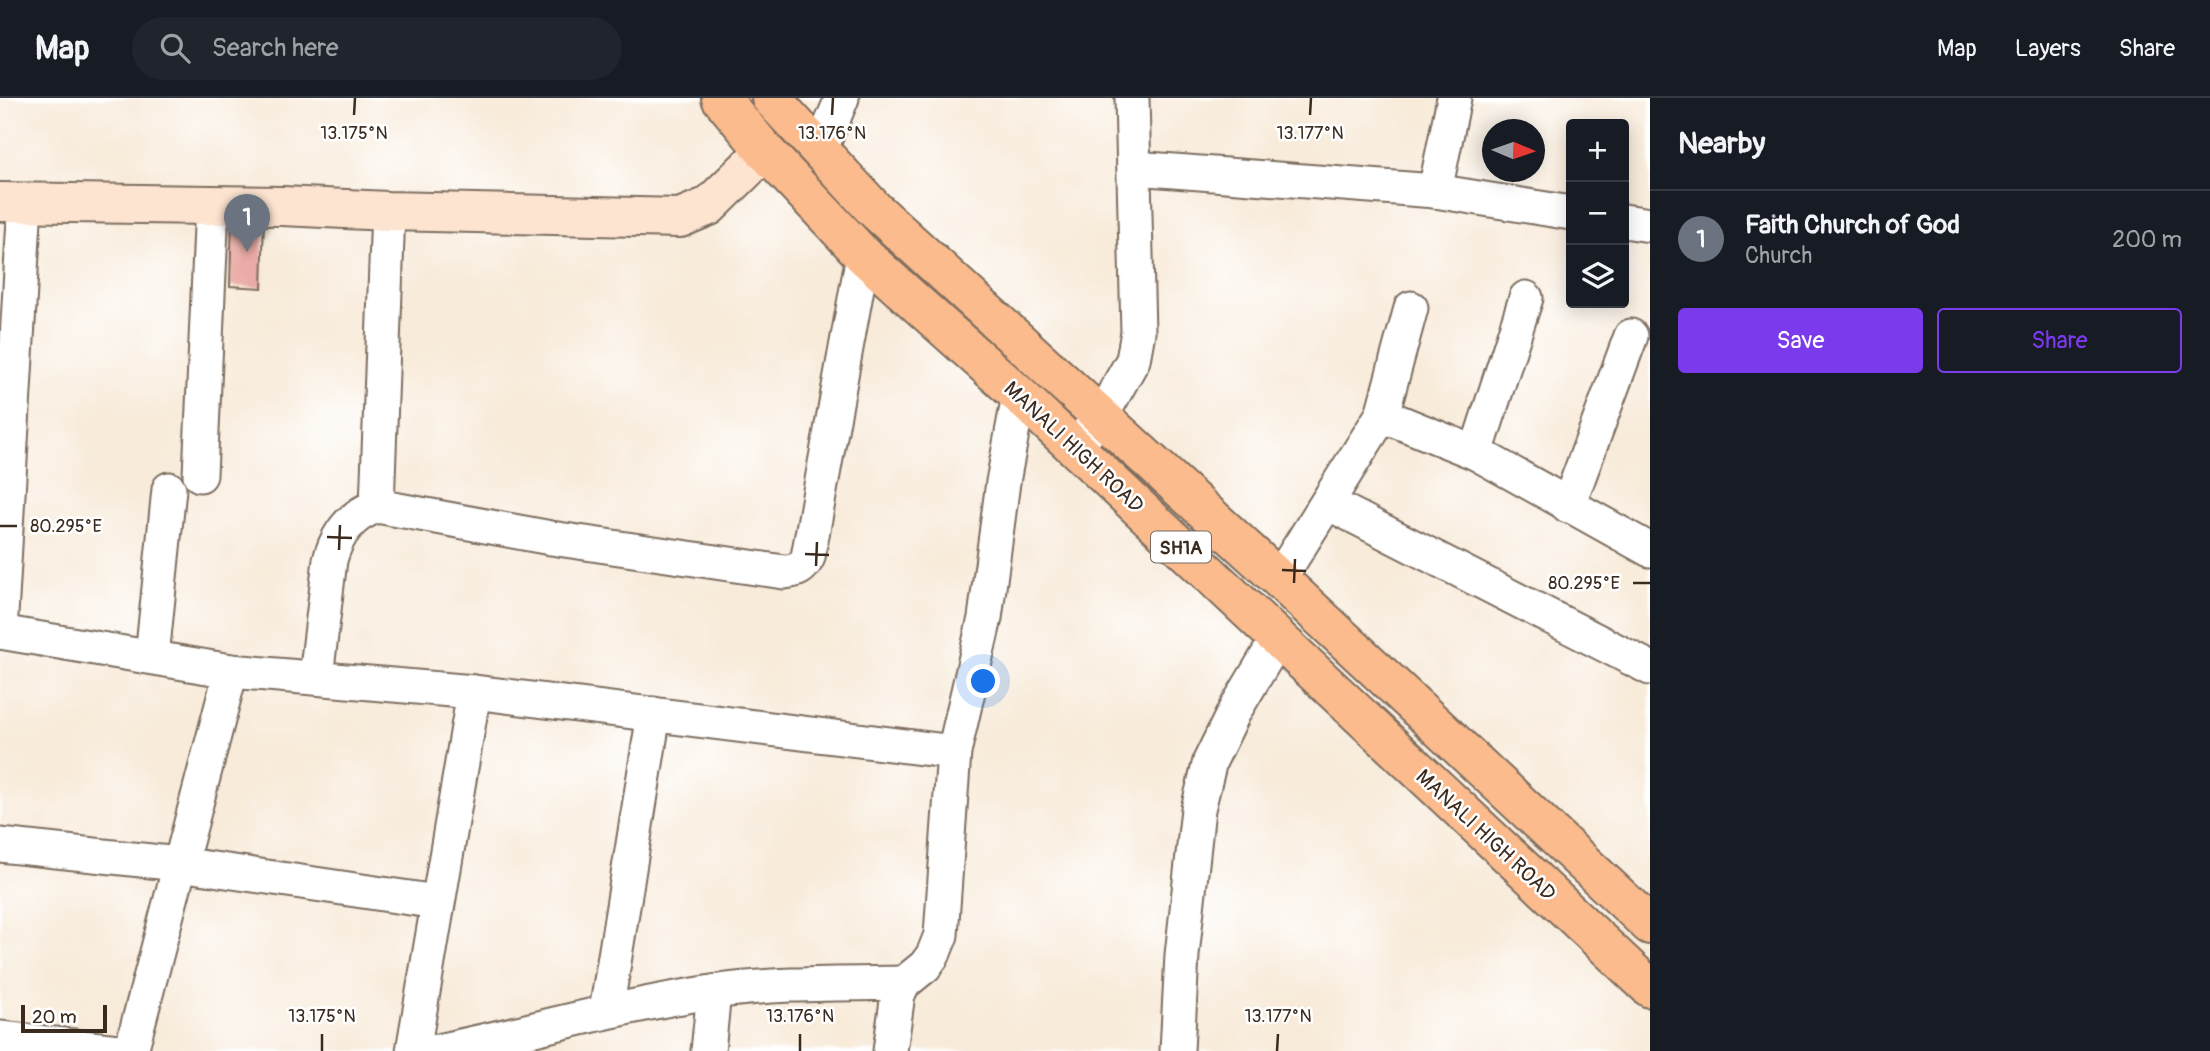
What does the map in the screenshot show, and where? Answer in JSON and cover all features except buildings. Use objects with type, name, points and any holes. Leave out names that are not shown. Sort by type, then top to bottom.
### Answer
[{"type":"main road","name":"MANALI HIGH ROAD","points":[[721,98],[765,151],[863,255],[1019,395],[1650,988]]},
{"type":"main road","name":"MANALI HIGH ROAD","points":[[771,98],[874,209],[1279,579],[1650,925]]},
{"type":"street","points":[[820,151],[842,98]]},
{"type":"street","points":[[1074,447],[1101,417],[1133,360],[1138,332],[1132,98]]},
{"type":"street","points":[[1435,191],[1454,98]]},
{"type":"street","points":[[765,151],[709,206],[680,218],[12,202],[0,632],[231,671],[474,692],[954,752]]},
{"type":"street","points":[[1135,168],[1435,191],[1566,212]]},
{"type":"street","points":[[200,475],[212,205]]},
{"type":"street","points":[[377,506],[388,211]]},
{"type":"street","points":[[1629,222],[1650,225]]},
{"type":"street","points":[[316,677],[330,560],[335,544],[345,527],[363,511],[377,506],[551,538],[784,572],[796,571],[804,566],[808,557],[863,255]]},
{"type":"street","points":[[1476,453],[1525,298]]},
{"type":"street","points":[[1279,579],[1382,415],[1411,308]]},
{"type":"street","points":[[1568,506],[1631,336]]},
{"type":"street","points":[[890,1051],[898,995],[904,984],[933,956],[941,935],[954,752],[985,618],[1003,482],[1019,395]]},
{"type":"street","points":[[1382,415],[1476,453],[1650,550]]},
{"type":"street","points":[[152,657],[169,489]]},
{"type":"street","points":[[1328,503],[1650,668]]},
{"type":"street","points":[[1177,1051],[1182,955],[1198,809],[1210,761],[1235,710],[1278,638]]},
{"type":"street","points":[[131,1051],[231,671]]},
{"type":"street","points":[[413,1051],[474,692]]},
{"type":"street","points":[[606,1012],[654,714]]},
{"type":"street","points":[[0,845],[180,864],[437,902]]},
{"type":"street","points":[[437,1051],[522,1041],[606,1012],[714,992],[810,985],[904,984]]},
{"type":"street","points":[[708,1051],[714,992]]},
{"type":"street","points":[[0,1038],[118,1051]]},
{"type":"place","name":"Faith Church of God","points":[[247,252]]}]
